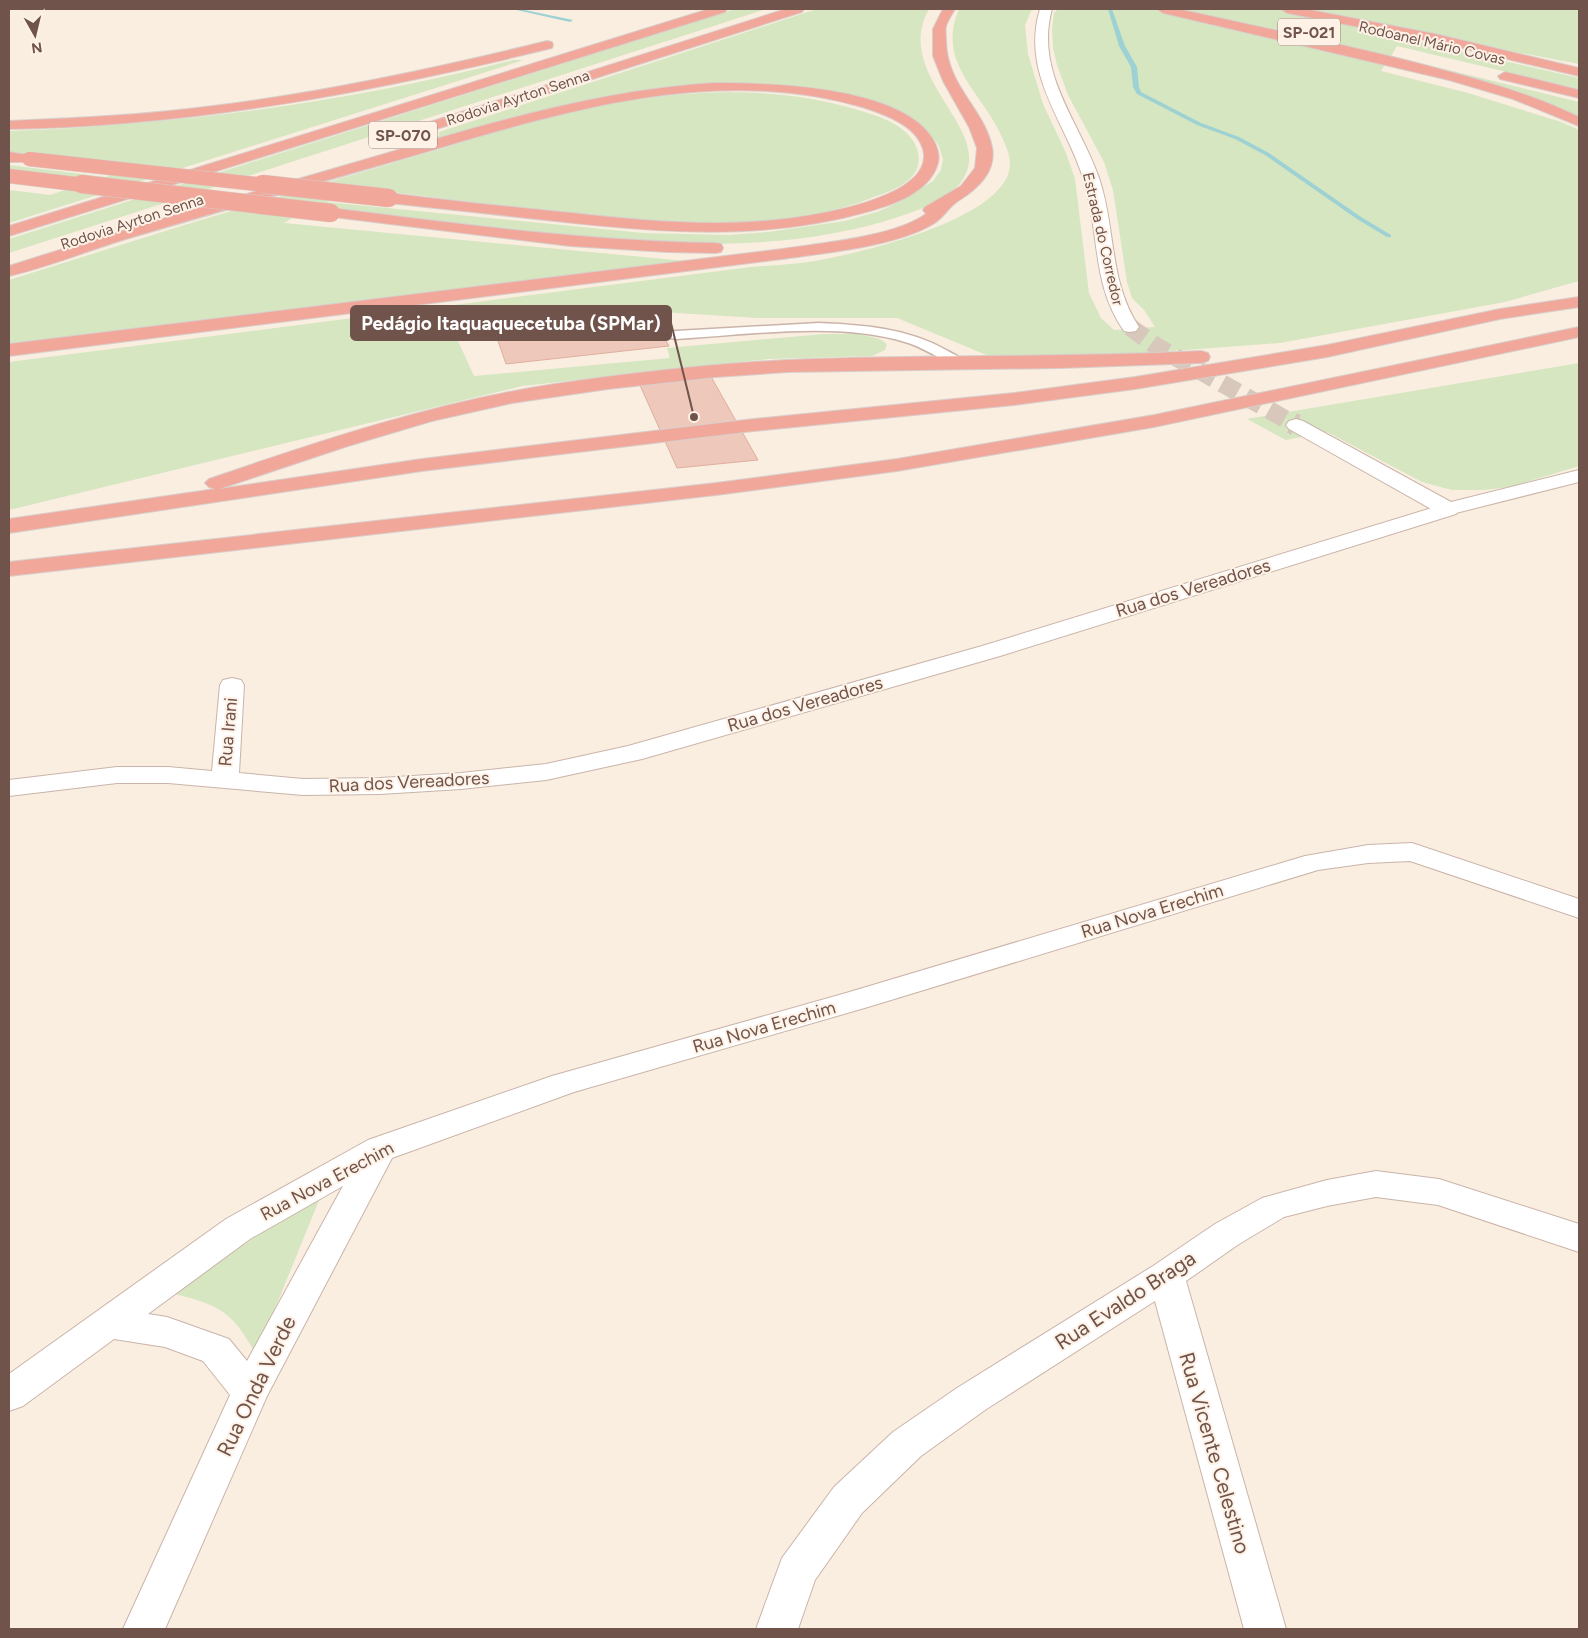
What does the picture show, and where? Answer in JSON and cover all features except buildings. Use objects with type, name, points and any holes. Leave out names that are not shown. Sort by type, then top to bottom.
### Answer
[{"type":"highway","points":[[628,24],[686,9]]},
{"type":"highway","name":"Rodovia Ayrton Senna","points":[[9,232],[721,9]]},
{"type":"highway","name":"Rodovia Ayrton Senna","points":[[401,136],[798,9]]},
{"type":"highway","points":[[9,350],[790,253],[904,229],[927,220],[947,203],[963,193],[975,182],[983,170],[986,157],[982,135],[942,65],[938,44],[939,27],[949,9]]},
{"type":"highway","points":[[1164,9],[1315,42],[1459,78],[1538,104],[1576,121]]},
{"type":"highway","name":"Rodoanel Mário Covas","points":[[1188,9],[1429,58],[1579,94]]},
{"type":"highway","name":"Rodoanel Mário Covas","points":[[1287,9],[1435,38],[1579,72]]},
{"type":"highway","points":[[9,125],[128,119],[253,106],[394,82],[561,42]]},
{"type":"highway","points":[[9,157],[29,159],[389,198],[642,226],[686,228],[772,226],[845,214],[877,204],[902,193],[916,184],[926,174],[931,164],[931,153],[920,131],[898,116],[859,102],[838,97],[792,90],[740,87],[640,92],[583,103],[522,119],[116,238],[9,271]]},
{"type":"highway","name":"Rodovia Ayrton Senna","points":[[9,262],[288,172]]},
{"type":"highway","points":[[9,176],[573,241],[680,248],[772,245],[856,233],[902,221],[947,203]]},
{"type":"highway","points":[[1500,314],[1579,289]]},
{"type":"highway","points":[[9,526],[468,459],[737,427],[1079,391],[1328,351],[1500,314],[1579,302]]},
{"type":"highway","points":[[9,586],[621,500],[984,452],[1234,406],[1579,332]]},
{"type":"highway","points":[[1234,406],[1309,398],[1579,349]]},
{"type":"highway","points":[[146,506],[304,453],[444,412],[496,400],[554,390],[768,367],[840,364],[958,364],[1152,360],[1328,351]]},
{"type":"highway","points":[[9,569],[282,536],[621,500]]},
{"type":"street","name":"Estrada do Corredor","points":[[1046,9],[1041,26],[1040,42],[1045,68],[1054,96],[1092,181],[1112,291],[1119,310],[1130,327]]},
{"type":"street","points":[[1296,425],[1448,509]]},
{"type":"street","name":"Rua dos Vereadores","points":[[9,788],[118,774],[168,775],[303,787],[380,786],[461,781],[546,772],[633,753],[991,651],[1448,509],[1579,476]]},
{"type":"street","name":"Rua Irani","points":[[225,780],[232,685]]},
{"type":"street","name":"Rua Nova Erechim","points":[[9,1395],[238,1229],[380,1148],[563,1084],[857,1000],[1315,862],[1368,854],[1412,852],[1579,909]]},
{"type":"street","name":"Rua Onda Verde","points":[[144,1629],[250,1392],[380,1148]]},
{"type":"street","name":"Rua Evaldo Braga","points":[[777,1629],[797,1571],[848,1500],[907,1444],[971,1399],[1166,1276],[1227,1234],[1274,1207],[1327,1193],[1376,1184],[1439,1192],[1579,1238]]},
{"type":"street","name":"Rua Vicente Celestino","points":[[1166,1276],[1265,1629]]},
{"type":"street","points":[[106,1323],[167,1332],[216,1350],[250,1392]]},
{"type":"lane","points":[[676,335],[784,329],[844,329],[905,338],[933,348],[958,364]]},
{"type":"green space","points":[[735,9],[766,9],[9,253],[9,239]]},
{"type":"green space","points":[[817,9],[929,9],[921,33],[923,57],[931,79],[966,141],[969,160],[963,179],[943,199],[898,217],[853,229],[808,237],[716,244],[623,240],[308,209],[284,223],[696,262],[9,346],[9,280],[191,223],[538,120],[616,103],[696,93],[736,92],[776,94],[816,100],[855,109],[893,123],[911,138],[916,146],[919,160],[914,174],[905,183],[888,192],[849,206],[778,221],[729,225],[656,223],[368,189],[326,202],[643,233],[729,235],[768,232],[845,221],[877,212],[899,202],[933,181],[941,170],[943,159],[939,146],[931,136],[916,126],[844,99],[758,89],[642,92],[603,97],[544,110],[385,154],[439,136],[439,132]]},
{"type":"green space","points":[[959,9],[1032,9],[1025,25],[1028,54],[1043,104],[1066,153],[1075,179],[1089,293],[1101,318],[1114,330],[1155,327],[1144,310],[1132,298],[1127,282],[1113,190],[1104,162],[1068,95],[1057,65],[1053,48],[1052,29],[1054,13],[1058,9],[1579,9],[1579,64],[1405,31],[1407,39],[1579,78],[1579,89],[1397,46],[1391,56],[1579,102],[1579,117],[1544,102],[1389,58],[1381,71],[1468,93],[1561,122],[1579,130],[1579,281],[1505,302],[1280,343],[1118,355],[989,356],[897,318],[757,318],[630,310],[454,332],[474,376],[670,358],[667,348],[824,334],[860,334],[880,339],[887,344],[885,350],[872,356],[768,359],[522,386],[9,510],[9,362],[751,267],[810,262],[850,254],[905,238],[935,228],[964,214],[988,200],[1004,183],[1010,160],[993,119],[964,76],[957,61],[953,45],[953,28]]},
{"type":"green space","points":[[513,60],[524,60],[9,223],[9,190],[50,195],[83,184],[9,175],[9,165],[106,177],[133,166],[9,153],[9,131],[137,123],[263,109],[388,88]]},
{"type":"green space","points":[[1579,363],[1579,466],[1510,487],[1484,490],[1452,490],[1422,482],[1327,432],[1286,440],[1247,419]]},
{"type":"green space","points":[[322,1193],[256,1355],[240,1328],[222,1312],[200,1301],[170,1293]]},
{"type":"waterway","points":[[514,9],[570,20]]},
{"type":"waterway","points":[[1110,9],[1122,46],[1134,67],[1136,87],[1139,93],[1199,124],[1237,138],[1267,154],[1359,218],[1389,236]]},
{"type":"tunnel","points":[[1130,327],[1156,346],[1294,424]]},
{"type":"place","name":"Pedágio Itaquaquecetuba (SPMar)","points":[[694,417]]}]
